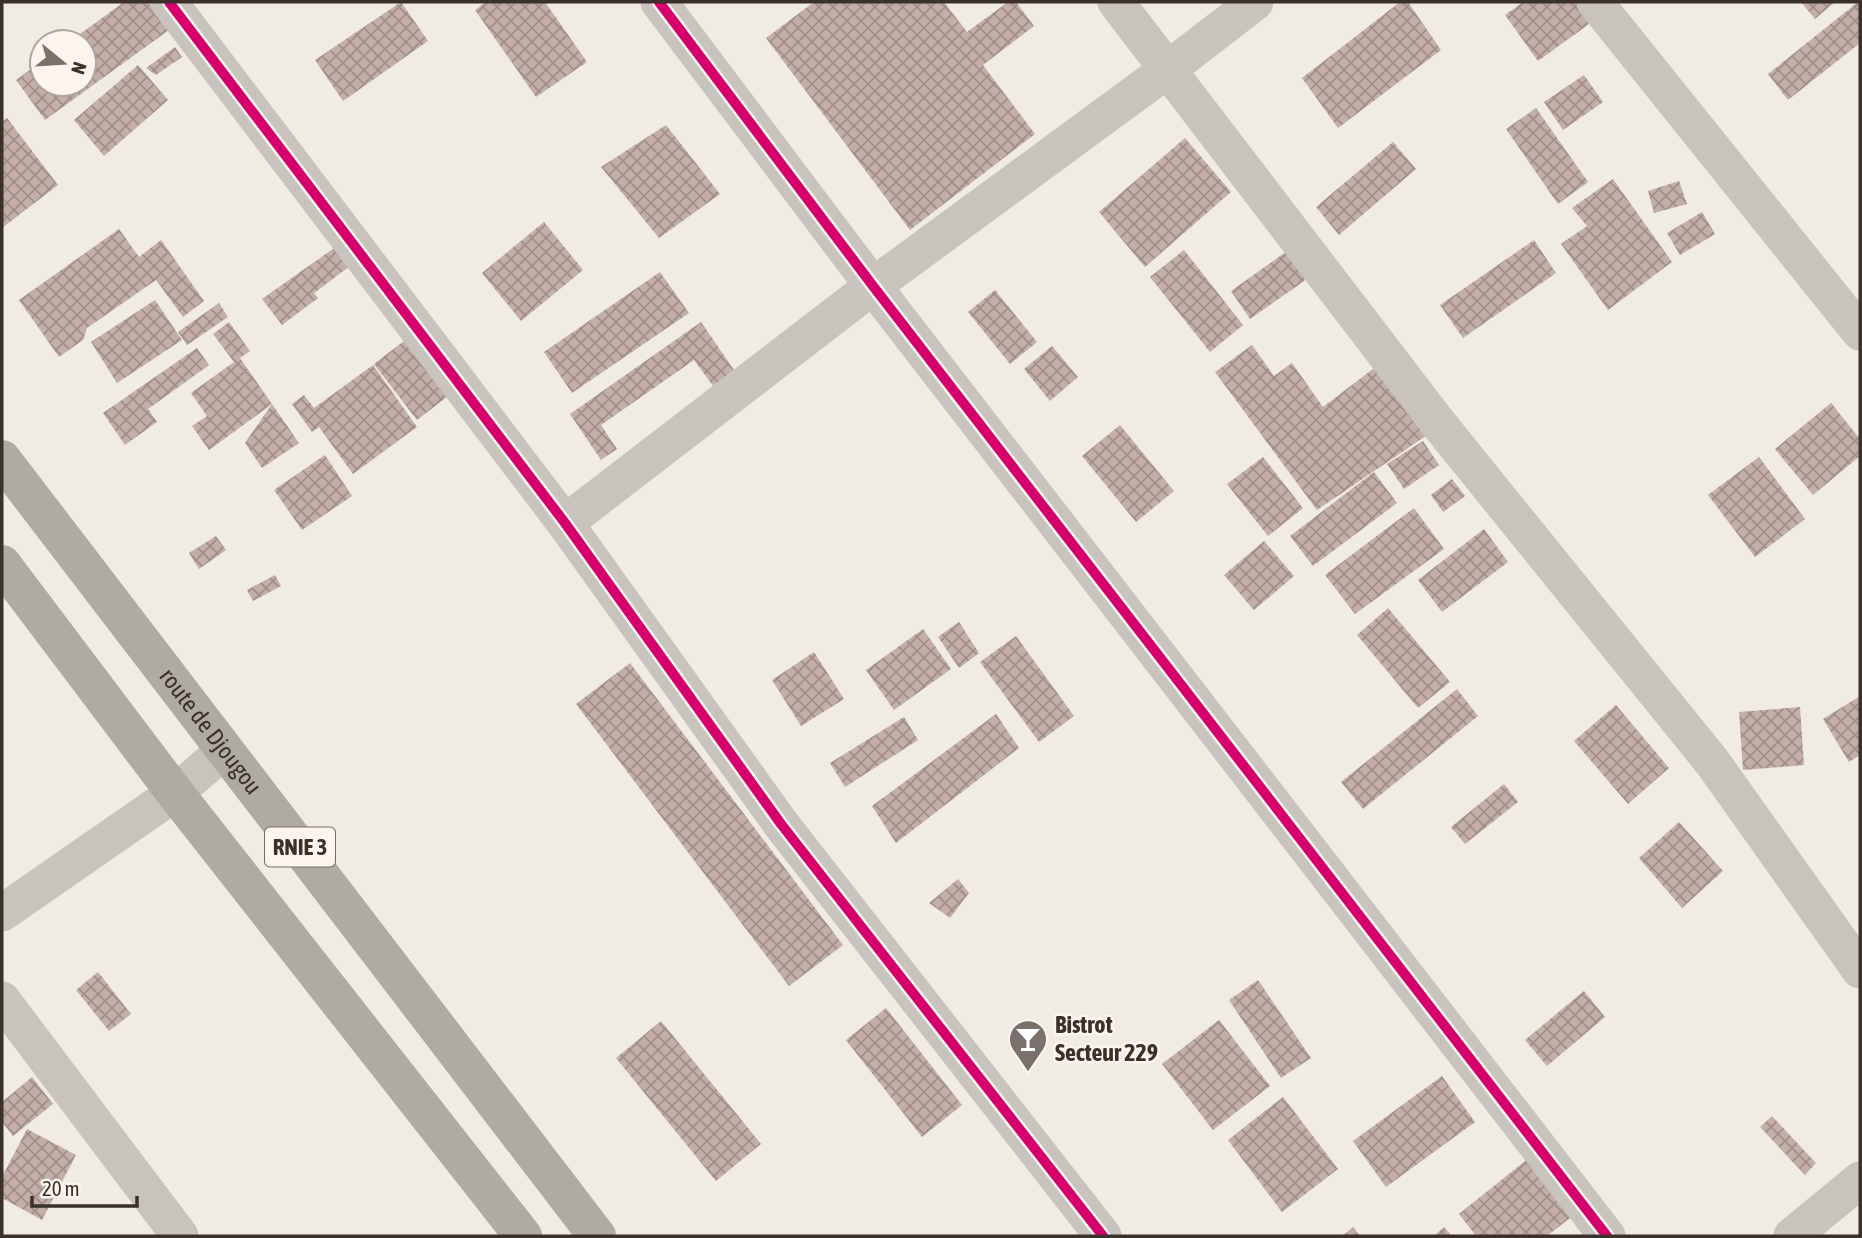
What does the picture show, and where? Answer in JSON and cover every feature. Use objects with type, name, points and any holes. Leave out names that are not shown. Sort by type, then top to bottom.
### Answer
[{"type":"highway","name":"route de Djougou","points":[[2,459],[597,1236]]},
{"type":"highway","name":"RNIE 3","points":[[2,564],[175,793],[523,1236]]},
{"type":"street","points":[[169,2],[565,523],[781,824],[1103,1236]]},
{"type":"street","points":[[659,2],[873,286],[1607,1236]]},
{"type":"street","points":[[1116,2],[1438,423],[1713,764],[1860,970]]},
{"type":"street","points":[[565,523],[873,286],[1255,2]]},
{"type":"street","points":[[1595,2],[1860,332]]},
{"type":"street","points":[[2,913],[175,793],[225,750]]},
{"type":"street","points":[[2,1000],[180,1236]]},
{"type":"street","points":[[1791,1236],[1860,1180]]},
{"type":"building","points":[[124,2],[148,2],[169,30],[98,82],[98,28],[88,28]]},
{"type":"building","points":[[401,2],[428,41],[343,101],[315,60]]},
{"type":"building","points":[[486,2],[545,2],[587,62],[536,97],[475,10]]},
{"type":"building","points":[[814,2],[944,2],[967,32],[1008,2],[1016,2],[1034,26],[983,65],[1035,134],[910,230],[766,38]]},
{"type":"building","points":[[1400,2],[1408,2],[1441,50],[1338,128],[1302,78]]},
{"type":"building","points":[[1523,2],[1583,2],[1596,19],[1538,61],[1505,15]]},
{"type":"building","points":[[1801,2],[1835,2],[1815,19]]},
{"type":"building","points":[[1858,2],[1860,43],[1788,100],[1768,74]]},
{"type":"building","points":[[175,47],[182,57],[156,75],[146,68]]},
{"type":"building","points":[[138,65],[168,100],[104,156],[74,120]]},
{"type":"building","points":[[28,71],[28,97],[16,80]]},
{"type":"building","points":[[1584,75],[1603,102],[1563,130],[1544,102]]},
{"type":"building","points":[[29,98],[75,98],[45,120]]},
{"type":"building","points":[[1536,108],[1588,182],[1558,204],[1506,129]]},
{"type":"building","points":[[7,118],[58,185],[2,228],[2,122]]},
{"type":"building","points":[[666,125],[720,194],[659,238],[601,167]]},
{"type":"building","points":[[1185,138],[1231,192],[1145,267],[1099,212]]},
{"type":"building","points":[[1393,142],[1416,169],[1339,235],[1316,207]]},
{"type":"building","points":[[1613,179],[1672,262],[1608,310],[1561,244],[1587,226],[1572,208]]},
{"type":"building","points":[[1679,181],[1687,204],[1654,213],[1648,191]]},
{"type":"building","points":[[1702,212],[1715,234],[1680,255],[1667,233]]},
{"type":"building","points":[[544,222],[583,270],[521,321],[482,273]]},
{"type":"building","points":[[119,229],[139,257],[161,240],[204,301],[183,317],[156,280],[87,328],[83,340],[59,357],[19,300]]},
{"type":"building","points":[[1534,240],[1556,273],[1463,338],[1440,305]]},
{"type":"building","points":[[337,246],[350,266],[314,293],[318,298],[282,325],[262,299]]},
{"type":"building","points":[[1294,246],[1314,274],[1250,319],[1231,291]]},
{"type":"building","points":[[1184,250],[1243,325],[1210,352],[1150,277]]},
{"type":"building","points":[[660,272],[689,313],[572,393],[544,352]]},
{"type":"building","points":[[995,290],[1037,342],[1010,364],[968,312]]},
{"type":"building","points":[[155,300],[182,340],[117,383],[91,342]]},
{"type":"building","points":[[219,303],[228,317],[187,345],[178,332]]},
{"type":"building","points":[[229,322],[250,351],[240,358],[272,404],[209,450],[192,426],[207,416],[191,393],[234,362],[213,334]]},
{"type":"building","points":[[701,322],[734,370],[713,386],[694,360],[601,425],[617,449],[601,460],[570,414]]},
{"type":"building","points":[[413,334],[456,390],[417,420],[374,364]]},
{"type":"building","points":[[1252,345],[1274,376],[1292,363],[1323,407],[1382,362],[1430,433],[1317,510],[1215,372]]},
{"type":"building","points":[[1052,346],[1078,377],[1050,401],[1024,369]]},
{"type":"building","points":[[197,348],[209,365],[148,409],[157,422],[125,445],[103,413]]},
{"type":"building","points":[[373,365],[417,427],[353,474],[319,427],[312,432],[292,404],[304,395],[314,408]]},
{"type":"building","points":[[1831,403],[1860,439],[1860,456],[1813,495],[1775,449]]},
{"type":"building","points":[[272,404],[299,443],[262,468],[245,443]]},
{"type":"building","points":[[1120,425],[1174,491],[1136,522],[1082,456]]},
{"type":"building","points":[[1423,441],[1439,465],[1404,489],[1387,464]]},
{"type":"building","points":[[325,455],[352,496],[302,530],[274,490]]},
{"type":"building","points":[[1263,457],[1303,508],[1268,536],[1227,484]]},
{"type":"building","points":[[1759,457],[1805,519],[1755,557],[1708,495]]},
{"type":"building","points":[[1374,472],[1397,503],[1313,566],[1290,536]]},
{"type":"building","points":[[1452,479],[1465,496],[1443,512],[1431,495]]},
{"type":"building","points":[[1414,508],[1444,549],[1355,614],[1325,575]]},
{"type":"building","points":[[1484,529],[1508,562],[1442,612],[1418,580]]},
{"type":"building","points":[[216,536],[226,550],[199,569],[189,553]]},
{"type":"building","points":[[1264,541],[1294,576],[1254,610],[1224,575]]},
{"type":"building","points":[[275,575],[281,586],[253,601],[247,590]]},
{"type":"building","points":[[1388,608],[1450,682],[1418,708],[1357,635]]},
{"type":"building","points":[[959,622],[979,653],[959,668],[938,637]]},
{"type":"building","points":[[923,629],[951,669],[894,710],[866,670]]},
{"type":"building","points":[[1016,636],[1074,716],[1039,742],[980,662]]},
{"type":"building","points":[[814,652],[844,699],[801,726],[772,680]]},
{"type":"building","points":[[630,663],[843,945],[789,986],[576,704]]},
{"type":"building","points":[[1457,689],[1478,716],[1363,809],[1341,782]]},
{"type":"building","points":[[1860,696],[1860,755],[1849,762],[1823,719]]},
{"type":"building","points":[[1616,705],[1669,768],[1628,804],[1574,741]]},
{"type":"building","points":[[1800,707],[1804,765],[1743,770],[1739,712]]},
{"type":"building","points":[[996,714],[1019,748],[896,843],[872,806]]},
{"type":"building","points":[[904,717],[918,740],[845,787],[830,763]]},
{"type":"building","points":[[1504,784],[1518,802],[1465,844],[1451,827]]},
{"type":"building","points":[[1679,822],[1723,871],[1682,908],[1639,858]]},
{"type":"building","points":[[958,879],[969,893],[950,918],[929,903]]},
{"type":"building","points":[[98,972],[131,1014],[109,1031],[76,990]]},
{"type":"building","points":[[1258,980],[1311,1058],[1281,1078],[1229,1000]]},
{"type":"building","points":[[1584,991],[1605,1017],[1547,1066],[1525,1040]]},
{"type":"building","points":[[886,1008],[962,1105],[922,1137],[846,1040]]},
{"type":"building","points":[[1219,1020],[1270,1086],[1213,1130],[1162,1064]]},
{"type":"building","points":[[661,1021],[761,1144],[716,1181],[616,1058]]},
{"type":"building","points":[[1442,1076],[1475,1122],[1386,1187],[1353,1141]]},
{"type":"building","points":[[32,1077],[53,1104],[13,1136],[2,1122],[2,1102]]},
{"type":"building","points":[[1283,1097],[1338,1169],[1282,1212],[1228,1140]]},
{"type":"building","points":[[1772,1116],[1816,1163],[1805,1175],[1760,1127]]},
{"type":"building","points":[[27,1129],[76,1155],[42,1220],[2,1198],[2,1177]]},
{"type":"building","points":[[1530,1157],[1575,1214],[1547,1236],[1476,1236],[1459,1214]]},
{"type":"building","points":[[1353,1227],[1360,1236],[1342,1236]]},
{"type":"building","points":[[1444,1227],[1452,1236],[1434,1236]]},
{"type":"cycle path","points":[[169,2],[565,523],[781,824],[1103,1236]]},
{"type":"cycle path","points":[[659,2],[873,286],[1607,1236]]},
{"type":"place","name":"Bistrot Secteur 229","points":[[1028,1073]]}]
